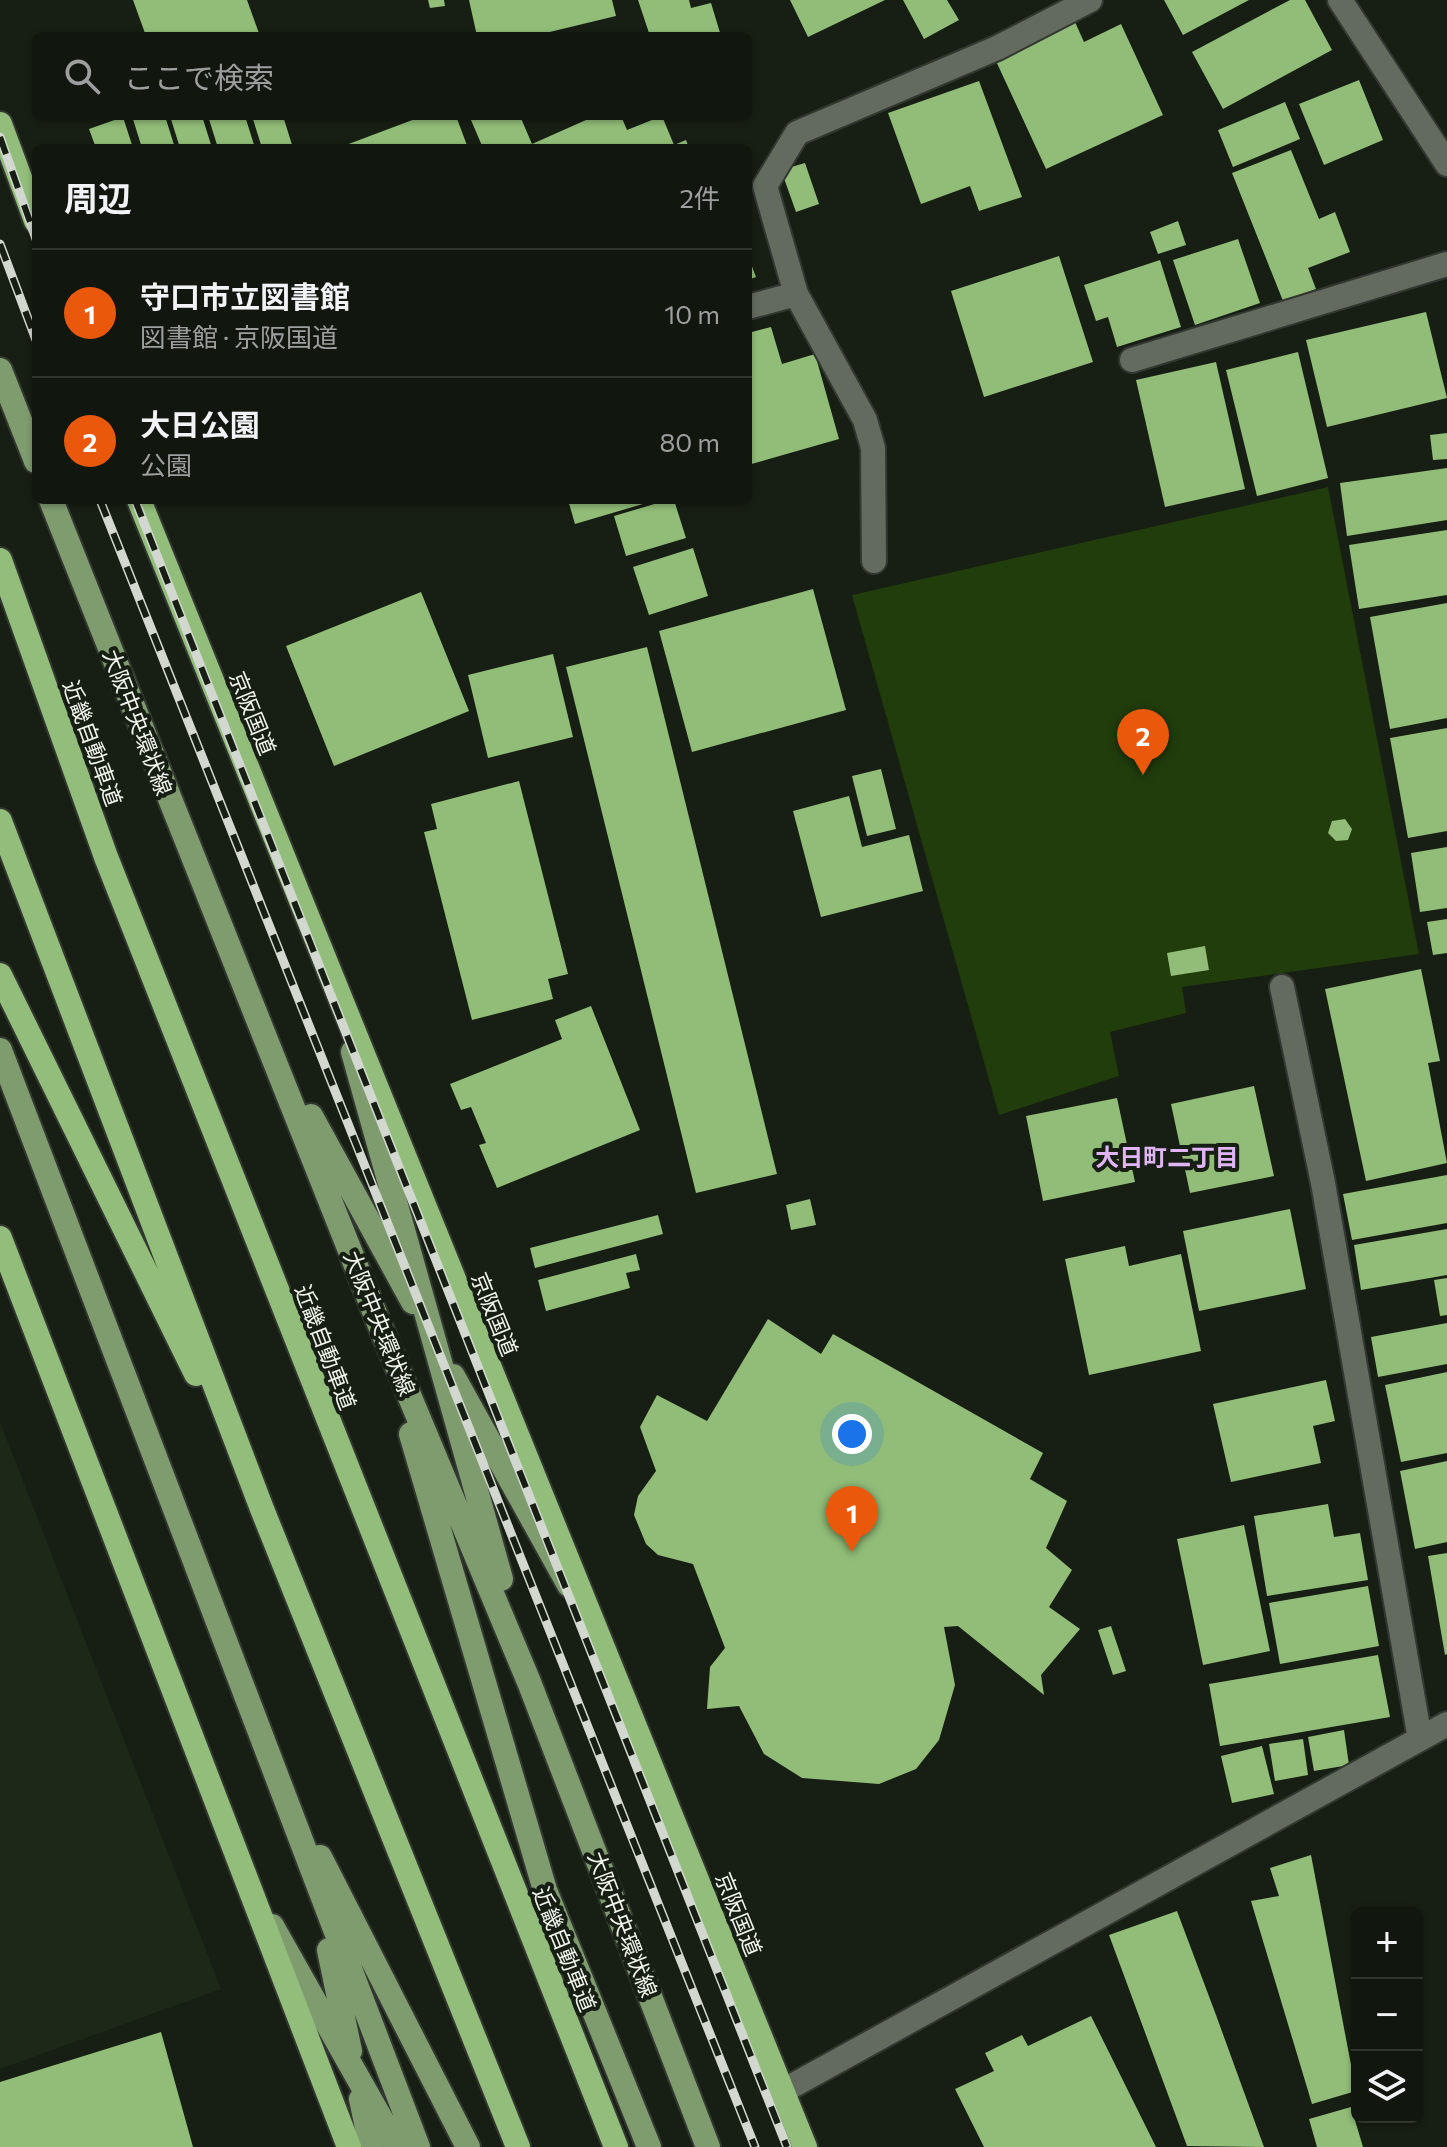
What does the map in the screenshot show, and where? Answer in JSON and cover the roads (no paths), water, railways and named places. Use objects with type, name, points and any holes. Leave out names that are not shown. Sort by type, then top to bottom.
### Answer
[{"type":"highway","points":[[0,124],[32,210]]},
{"type":"highway","name":"京阪国道","points":[[142,504],[805,2147]]},
{"type":"highway","name":"近畿自動車道","points":[[0,560],[106,857],[616,2147]]},
{"type":"highway","points":[[0,821],[262,1509],[518,2147]]},
{"type":"highway","points":[[0,975],[262,1509]]},
{"type":"highway","points":[[0,1238],[349,2147]]},
{"type":"main road","points":[[0,370],[32,451]]},
{"type":"main road","name":"大阪中央環状線","points":[[53,504],[376,1316],[529,1682],[708,2147]]},
{"type":"main road","points":[[338,996],[529,1682]]},
{"type":"main road","points":[[262,1026],[603,1648]]},
{"type":"main road","points":[[0,1050],[418,2147]]},
{"type":"main road","points":[[376,1316],[545,1890],[649,2147]]},
{"type":"main road","points":[[276,1769],[468,2147]]},
{"type":"main road","points":[[313,1878],[371,2147]]},
{"type":"main road","points":[[254,1893],[397,2147]]},
{"type":"street","points":[[874,561],[873,448],[865,420],[796,294],[765,186],[797,133],[997,48],[1090,0]]},
{"type":"street","points":[[1340,0],[1447,164]]},
{"type":"street","points":[[1132,360],[1447,264]]},
{"type":"street","points":[[752,306],[796,294]]},
{"type":"street","points":[[1282,987],[1323,1183],[1420,1739]]},
{"type":"street","points":[[783,2091],[1447,1724]]},
{"type":"railway","points":[[0,137],[32,228]]},
{"type":"railway","points":[[0,244],[32,329]]},
{"type":"railway","points":[[102,504],[755,2147]]},
{"type":"railway","points":[[137,504],[787,2147]]},
{"type":"place","name":"大日公園","points":[[1143,775]]},
{"type":"place","name":"守口市立図書館","points":[[852,1552]]},
{"type":"district","name":"大日町二丁目","points":[[1167,1156]]}]
